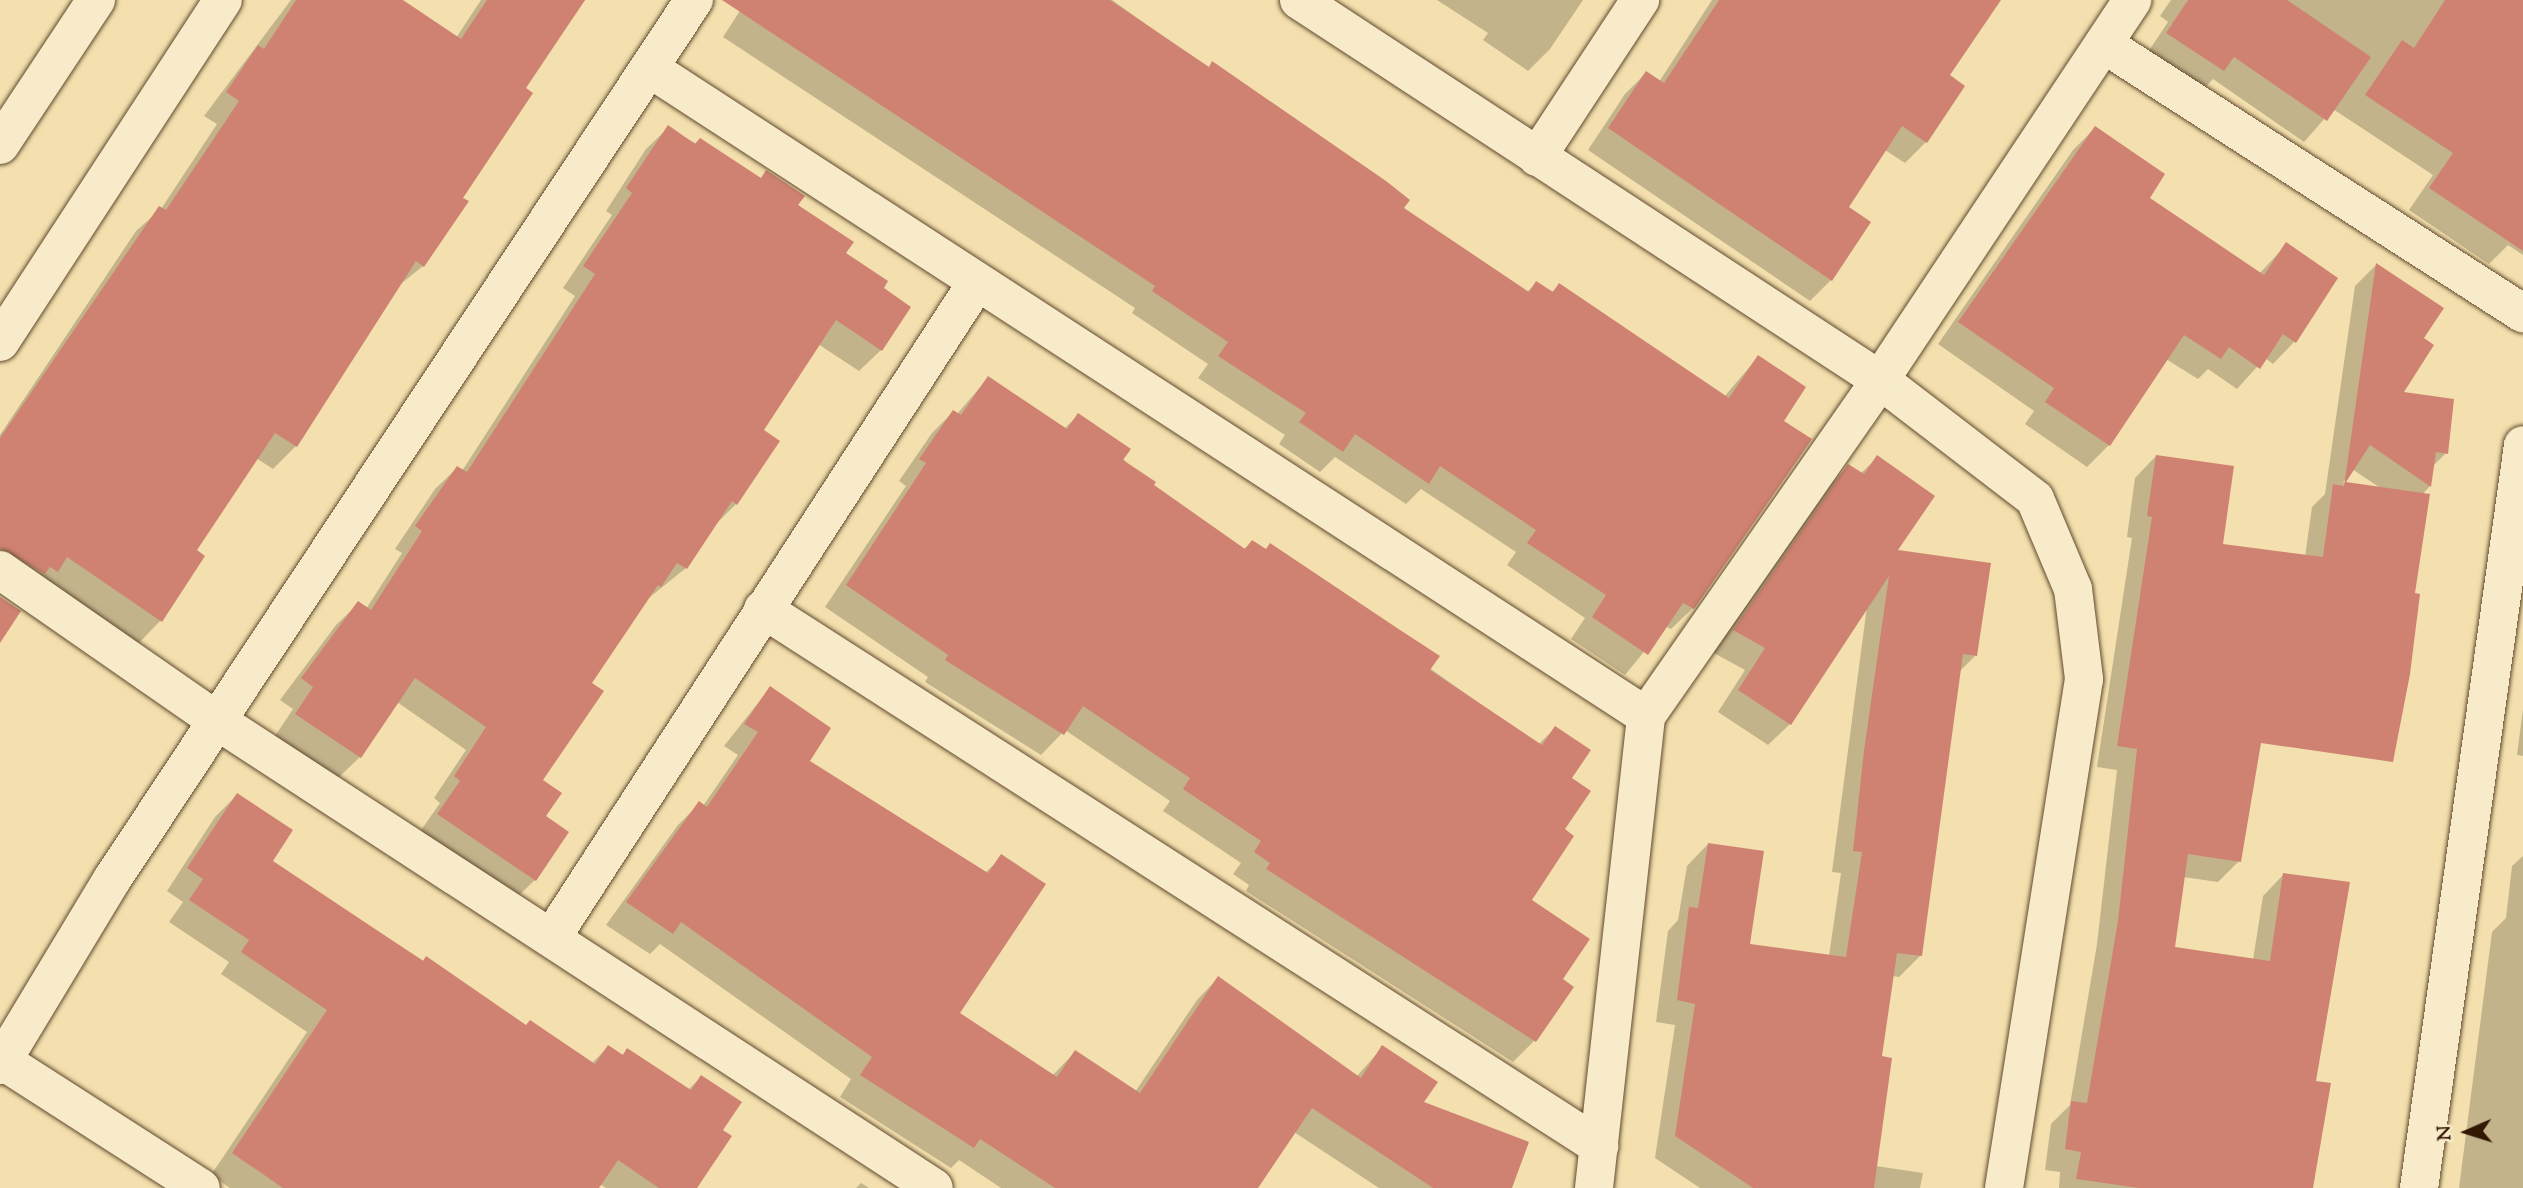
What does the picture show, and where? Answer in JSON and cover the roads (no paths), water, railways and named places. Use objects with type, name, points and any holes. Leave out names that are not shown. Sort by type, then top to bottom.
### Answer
[{"type":"street","points":[[0,145],[96,0]]},
{"type":"street","points":[[0,342],[223,0]]},
{"type":"street","points":[[201,1188],[1,1063],[113,878],[219,722],[694,0]]},
{"type":"street","points":[[1299,0],[1880,380],[2035,499],[2073,589],[2084,679],[2004,1188]]},
{"type":"street","points":[[1537,157],[1640,0]]},
{"type":"street","points":[[1594,1188],[1647,716],[1880,380],[2105,45],[2132,0]]},
{"type":"street","points":[[2105,45],[2523,313]]},
{"type":"street","points":[[649,68],[1647,716]]},
{"type":"street","points":[[552,937],[977,282]]},
{"type":"street","points":[[2419,1188],[2523,444]]},
{"type":"street","points":[[0,570],[219,722],[934,1188]]},
{"type":"street","points":[[763,609],[1599,1146]]}]
